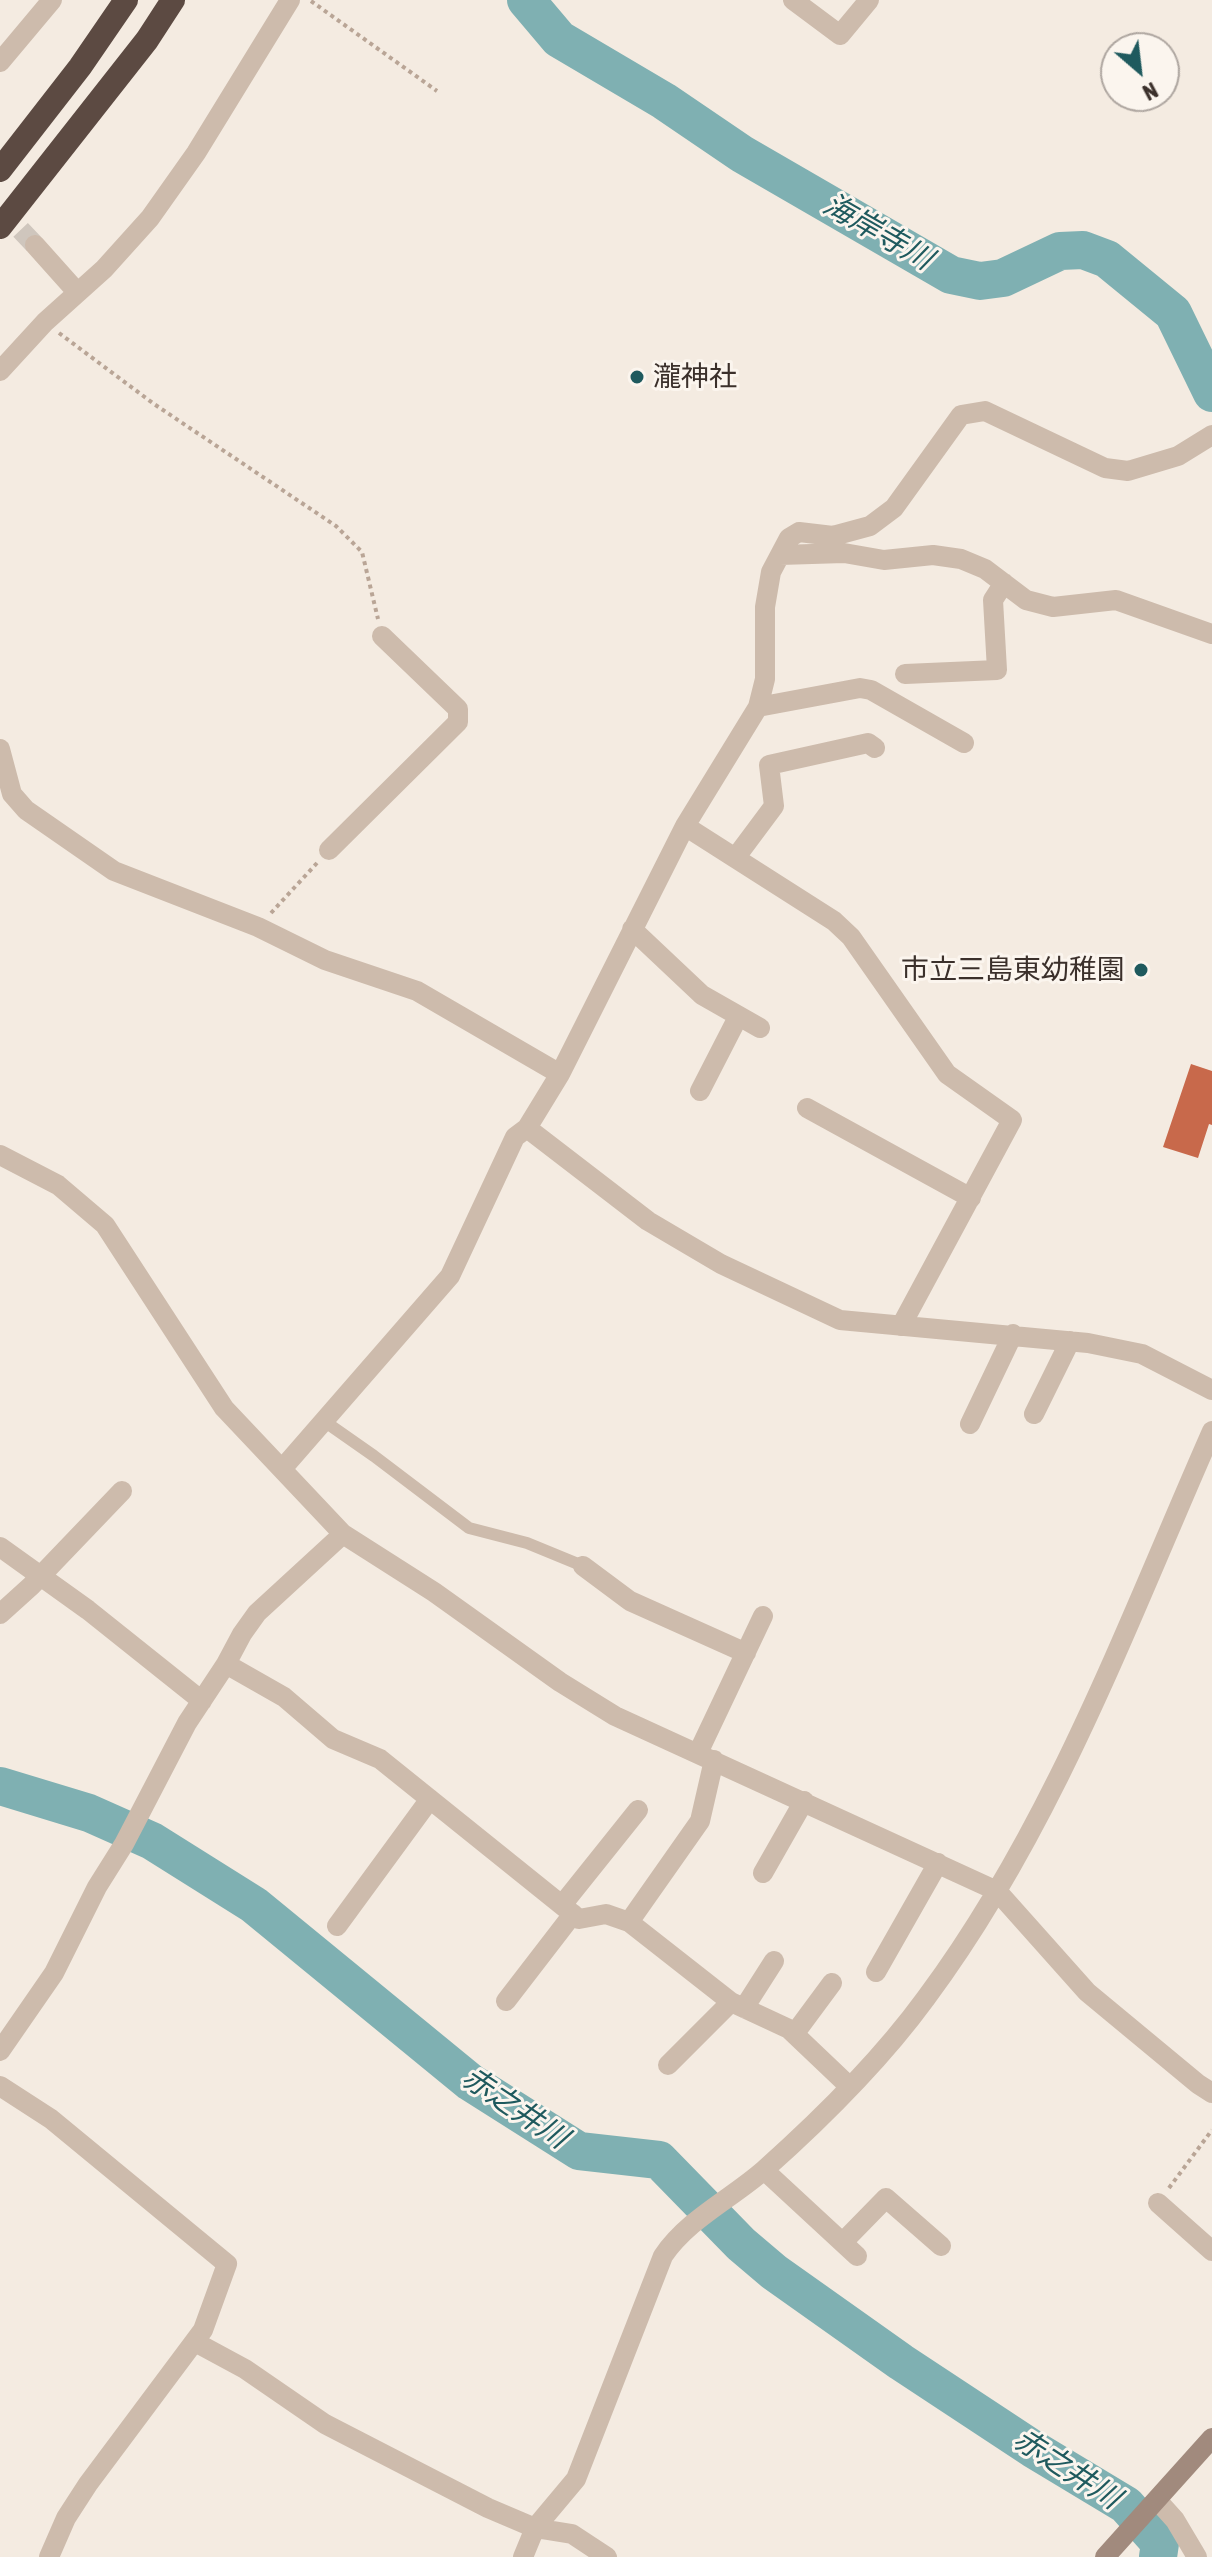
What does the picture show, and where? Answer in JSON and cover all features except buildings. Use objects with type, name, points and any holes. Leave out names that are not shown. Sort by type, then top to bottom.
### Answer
[{"type":"highway","points":[[0,170],[80,67],[126,0]]},
{"type":"highway","points":[[0,227],[93,111],[173,0]]},
{"type":"main road","points":[[1105,2557],[1212,2438]]},
{"type":"street","points":[[0,62],[52,0]]},
{"type":"street","points":[[0,371],[45,322],[104,269],[150,218],[196,153],[290,0]]},
{"type":"street","points":[[793,0],[840,35],[869,0]]},
{"type":"street","points":[[35,245],[77,292]]},
{"type":"street","points":[[282,1469],[450,1276],[515,1137],[527,1128],[560,1074],[685,826],[758,707],[765,679],[765,607],[771,572],[789,538],[799,532],[833,536],[870,526],[894,508],[961,415],[985,411],[1105,468],[1128,471],[1178,456],[1212,435]]},
{"type":"street","points":[[780,555],[844,553],[884,560],[933,555],[961,559],[985,569],[1026,600],[1053,607],[1116,600],[1212,634]]},
{"type":"street","points":[[905,674],[997,670],[993,600],[1004,583]]},
{"type":"street","points":[[329,850],[458,722],[458,709],[382,636]]},
{"type":"street","points":[[758,707],[860,688],[871,690],[964,743]]},
{"type":"street","points":[[736,857],[774,806],[769,765],[868,743],[875,748]]},
{"type":"street","points":[[0,749],[12,794],[26,810],[114,871],[258,927],[325,960],[417,991],[560,1074]]},
{"type":"street","points":[[685,826],[834,921],[851,937],[947,1074],[1012,1120],[901,1326]]},
{"type":"street","points":[[632,929],[702,995],[760,1028]]},
{"type":"street","points":[[700,1091],[738,1017]]},
{"type":"street","points":[[807,1108],[971,1198]]},
{"type":"street","points":[[527,1128],[648,1221],[721,1264],[840,1320],[1013,1334],[1142,1354],[1212,1390]]},
{"type":"street","points":[[0,1155],[58,1185],[105,1225],[224,1408],[343,1534],[434,1592],[560,1682],[615,1716],[997,1891],[1087,1992],[1212,2093]]},
{"type":"street","points":[[970,1424],[1013,1334]]},
{"type":"street","points":[[1034,1414],[1070,1341]]},
{"type":"street","points":[[523,2557],[535,2528],[576,2479],[663,2256],[674,2239],[764,2170],[850,2087],[926,1999],[997,1891],[1063,1771],[1212,1431]]},
{"type":"street","points":[[0,1614],[122,1491]]},
{"type":"street","points":[[0,2051],[54,1973],[97,1887],[124,1844],[187,1723],[242,1634],[257,1613],[343,1534]]},
{"type":"street","points":[[0,1547],[88,1610],[202,1701]]},
{"type":"street","points":[[583,1566],[630,1601],[746,1653]]},
{"type":"street","points":[[629,1922],[700,1821],[706,1757],[763,1616]]},
{"type":"street","points":[[226,1664],[284,1697],[333,1739],[380,1759],[579,1919],[606,1914],[629,1922],[737,2005],[795,2033],[850,2087]]},
{"type":"street","points":[[337,1926],[430,1799]]},
{"type":"street","points":[[763,1873],[804,1801]]},
{"type":"street","points":[[506,2001],[638,1810]]},
{"type":"street","points":[[876,1972],[938,1863]]},
{"type":"street","points":[[668,2065],[737,2005],[774,1961]]},
{"type":"street","points":[[795,2033],[832,1983]]},
{"type":"street","points":[[0,2086],[51,2119],[227,2264],[203,2330],[81,2495],[66,2518],[49,2557]]},
{"type":"street","points":[[764,2170],[850,2249],[886,2198],[941,2246]]},
{"type":"street","points":[[1158,2203],[1212,2251]]},
{"type":"street","points":[[195,2342],[245,2369],[325,2424],[488,2508],[535,2528],[572,2534],[607,2557]]},
{"type":"street","points":[[1157,2500],[1175,2520],[1197,2557]]},
{"type":"lane","points":[[324,1421],[469,1528],[527,1543],[583,1566]]},
{"type":"path","points":[[309,0],[437,91]]},
{"type":"path","points":[[45,322],[154,404],[336,526],[362,552],[382,636]]},
{"type":"path","points":[[258,927],[329,850]]},
{"type":"path","points":[[1158,2203],[1212,2130]]},
{"type":"waterway","name":"海岸寺川","points":[[526,0],[559,39],[664,101],[742,154],[951,275],[980,281],[1003,278],[1060,251],[1083,250],[1107,259],[1173,313],[1212,393]]},
{"type":"waterway","name":"赤之井川","points":[[0,1786],[89,1813],[152,1841],[254,1905],[470,2082],[579,2151],[659,2160],[741,2244],[774,2272],[901,2362],[1033,2449],[1126,2505],[1160,2543],[1158,2557]]},
{"type":"tunnel","points":[[0,208],[35,245]]},
{"type":"place","name":"瀧神社","points":[[637,377]]},
{"type":"place","name":"市立三島東幼稚園","points":[[1141,970]]}]
